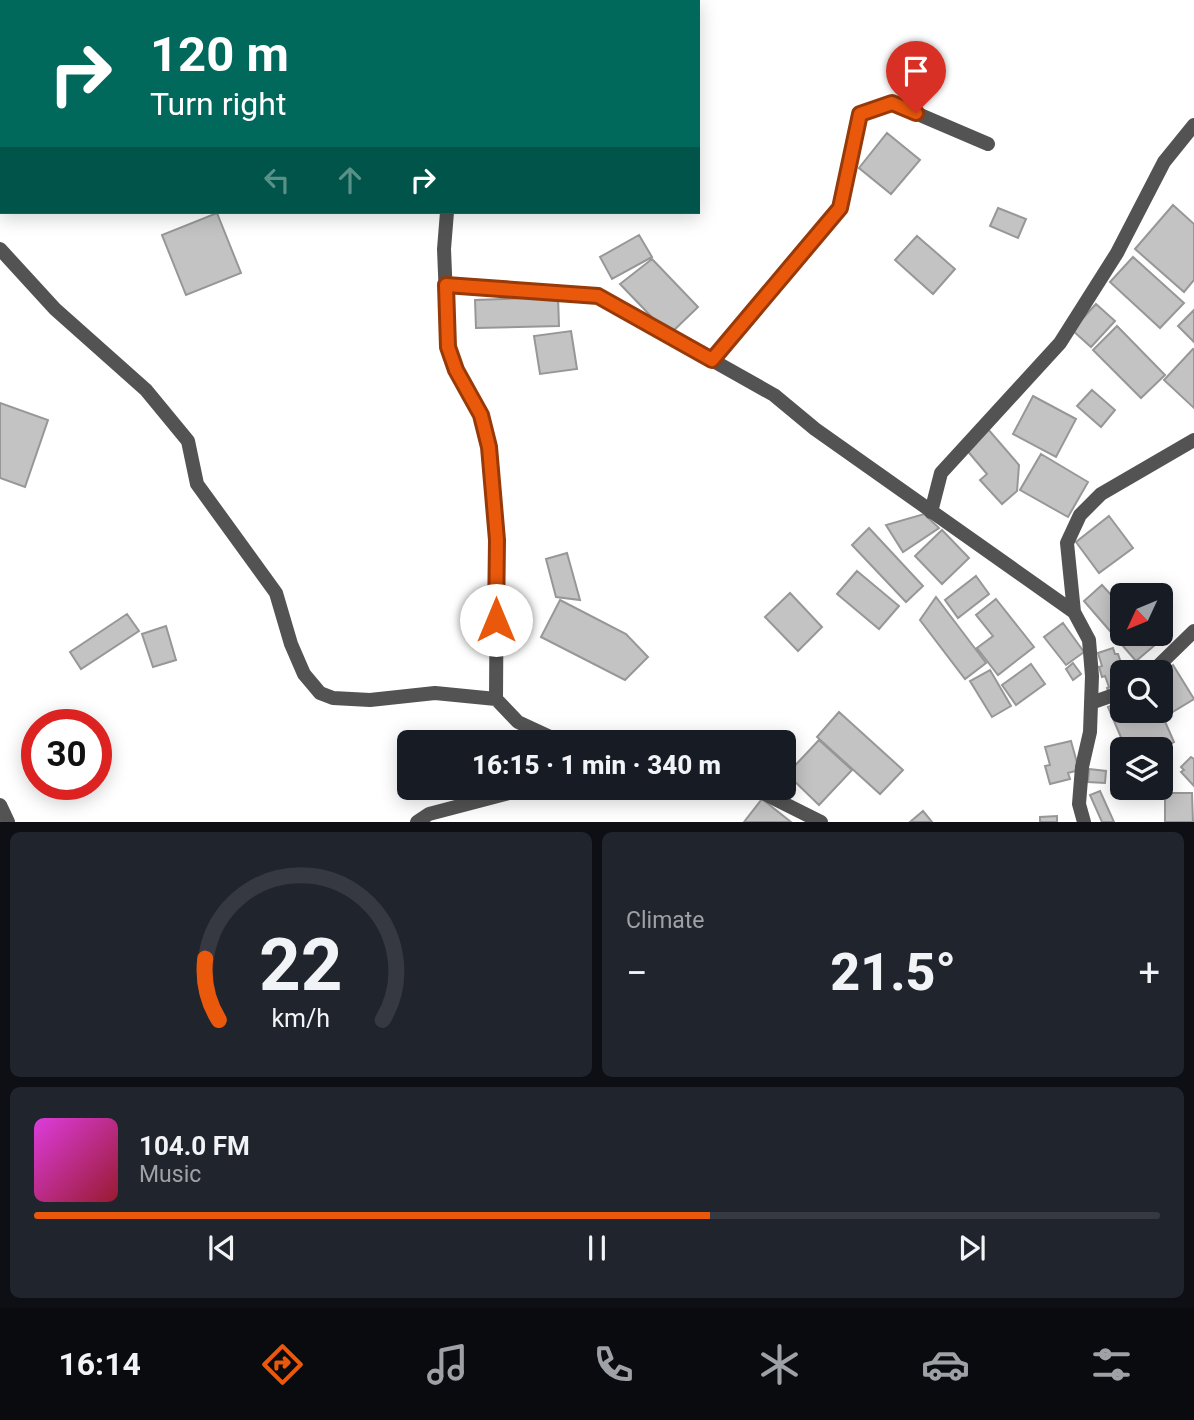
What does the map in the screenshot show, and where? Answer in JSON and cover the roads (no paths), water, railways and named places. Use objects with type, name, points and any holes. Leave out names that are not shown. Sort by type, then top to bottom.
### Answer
[{"type":"street","points":[[712,360],[840,208],[860,114],[892,103],[988,144]]},
{"type":"street","points":[[931,512],[941,473],[1060,343],[1117,253],[1164,162],[1194,125]]},
{"type":"street","points":[[447,214],[444,249],[448,347],[456,370],[481,415],[489,447],[497,540],[496,699]]},
{"type":"street","points":[[0,249],[55,309],[146,390],[188,441],[197,484],[276,593],[291,644],[304,674],[320,693],[333,698],[370,699],[435,693],[496,699],[518,722],[535,730]]},
{"type":"street","points":[[446,285],[598,296],[774,395],[815,429],[1074,612]]},
{"type":"street","points":[[1084,821],[1079,804],[1082,767],[1090,732],[1092,676],[1089,640],[1074,612],[1067,543],[1080,515],[1101,494],[1194,440]]},
{"type":"street","points":[[1164,660],[1194,631]]},
{"type":"street","points":[[1091,703],[1110,696]]},
{"type":"street","points":[[417,821],[429,814],[482,800]]},
{"type":"street","points":[[778,800],[821,821]]},
{"type":"street","points":[[0,805],[8,821]]}]
